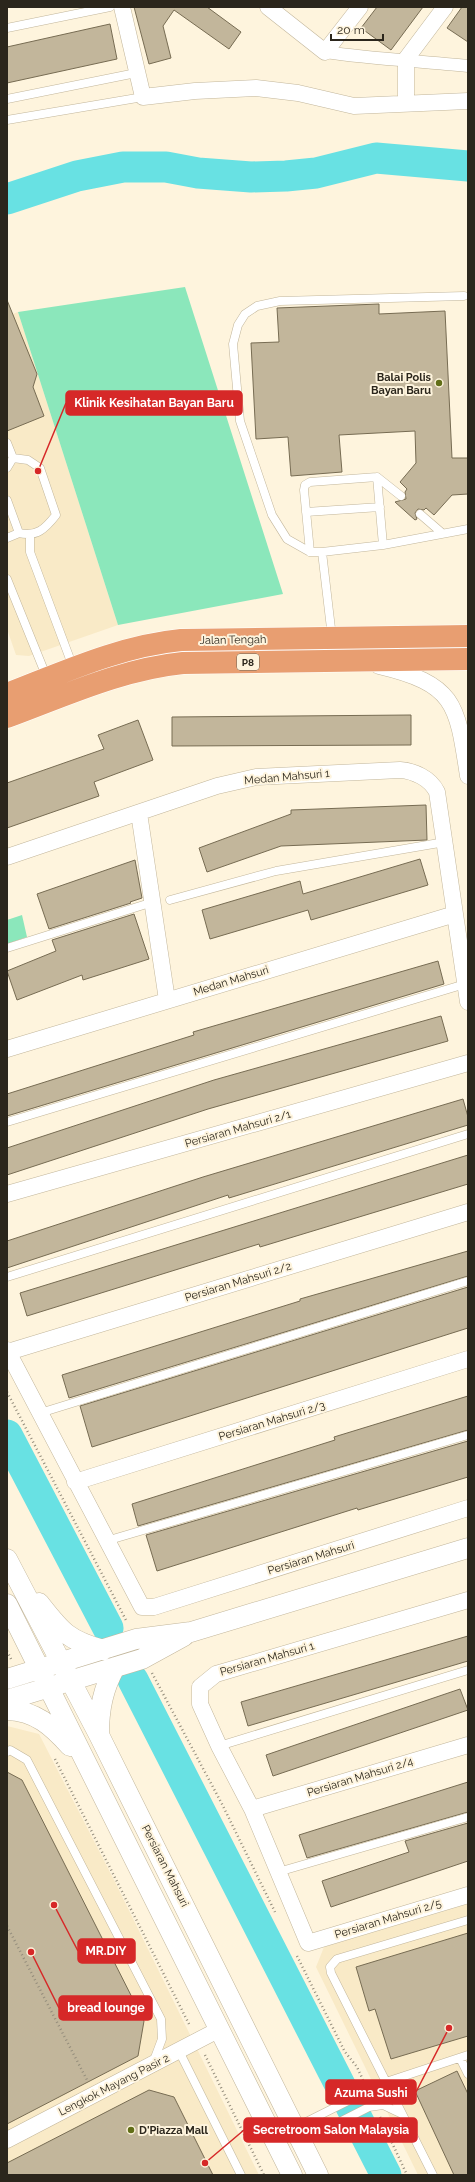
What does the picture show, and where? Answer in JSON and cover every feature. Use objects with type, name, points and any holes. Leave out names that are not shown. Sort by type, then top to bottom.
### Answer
[{"type":"main road","name":"Jalan Tengah","points":[[7,694],[123,651],[153,643],[181,640],[468,636]]},
{"type":"main road","name":"Jalan Tengah","points":[[7,717],[97,684],[162,665],[184,663],[468,659]]},
{"type":"street","points":[[122,7],[136,73],[143,97],[195,91],[256,88],[298,93],[354,106],[468,101]]},
{"type":"street","points":[[325,52],[360,7]]},
{"type":"street","points":[[406,103],[406,59],[445,7]]},
{"type":"street","points":[[272,8],[325,52],[372,59],[406,59],[468,66]]},
{"type":"street","points":[[356,660],[419,677],[434,686],[448,699],[457,715],[462,735],[468,776]]},
{"type":"street","name":"Medan Mahsuri 1","points":[[7,857],[217,786],[256,777],[400,770],[417,773],[435,787],[439,798],[445,842]]},
{"type":"street","points":[[139,812],[168,1000]]},
{"type":"street","points":[[445,842],[468,1002]]},
{"type":"street","name":"Medan Mahsuri","points":[[7,1049],[455,914]]},
{"type":"street","name":"Persiaran Mahsuri 2/1","points":[[7,1194],[468,1064]]},
{"type":"street","name":"Persiaran Mahsuri 2/2","points":[[8,1351],[468,1212]]},
{"type":"street","points":[[8,1351],[106,1540]]},
{"type":"street","name":"Persiaran Mahsuri 2/3","points":[[75,1482],[468,1359]]},
{"type":"street","name":"Persiaran Mahsuri","points":[[106,1540],[142,1607],[154,1607],[468,1508]]},
{"type":"street","points":[[7,1700],[43,1679],[60,1663],[136,1639],[191,1632],[468,1548]]},
{"type":"street","points":[[11,1566],[68,1636],[82,1644],[103,1650]]},
{"type":"street","name":"Persiaran Mahsuri","points":[[11,1566],[60,1663],[99,1735],[301,2136],[318,2175]]},
{"type":"street","name":"Persiaran Mahsuri 1","points":[[308,1943],[252,1809],[219,1746],[200,1704],[200,1687],[216,1674],[468,1600]]},
{"type":"street","points":[[7,1604],[43,1679],[89,1767],[292,2175]]},
{"type":"street","points":[[7,1679],[70,1681],[147,1657],[191,1632]]},
{"type":"street","points":[[99,1735],[100,1706],[103,1693],[115,1667]]},
{"type":"street","points":[[7,1710],[30,1713],[54,1727],[89,1767]]},
{"type":"street","name":"Persiaran Mahsuri 2/4","points":[[252,1809],[468,1745]]},
{"type":"street","name":"Persiaran Mahsuri 2/5","points":[[308,1943],[468,1895]]},
{"type":"street","name":"Lengkok Mayang Pasir 2","points":[[7,2140],[220,2029]]},
{"type":"lane","points":[[7,28],[110,7]]},
{"type":"lane","points":[[7,99],[136,73]]},
{"type":"lane","points":[[7,120],[143,97]]},
{"type":"lane","points":[[464,296],[280,301],[257,306],[245,314],[238,325],[232,344],[240,421],[268,501],[280,529],[287,539],[310,552],[322,552],[423,539],[442,533],[468,529]]},
{"type":"lane","points":[[7,443],[13,458]]},
{"type":"lane","points":[[7,468],[13,458]]},
{"type":"lane","points":[[7,538],[19,533],[30,535],[45,529],[56,515],[40,468],[28,460],[13,458]]},
{"type":"lane","points":[[310,552],[304,490],[305,485],[310,482],[377,477],[400,496]]},
{"type":"lane","points":[[377,477],[383,545]]},
{"type":"lane","points":[[7,500],[19,533]]},
{"type":"lane","points":[[306,512],[380,507]]},
{"type":"lane","points":[[420,514],[442,533]]},
{"type":"lane","points":[[30,535],[30,552],[74,669]]},
{"type":"lane","points":[[322,552],[332,638]]},
{"type":"lane","points":[[7,579],[48,678]]},
{"type":"lane","points":[[170,900],[276,871],[445,842]]},
{"type":"lane","points":[[7,948],[153,902]]},
{"type":"lane","points":[[7,1122],[465,984]]},
{"type":"lane","points":[[7,1277],[468,1134]]},
{"type":"lane","points":[[40,1414],[468,1281]]},
{"type":"lane","points":[[106,1540],[468,1434]]},
{"type":"lane","points":[[219,1746],[468,1670]]},
{"type":"lane","points":[[7,1752],[10,1750],[27,1760],[161,2018],[162,2039],[152,2065]]},
{"type":"lane","points":[[278,1872],[468,1817]]},
{"type":"lane","points":[[433,2175],[331,1973],[330,1967],[337,1959],[468,1920]]},
{"type":"lane","points":[[179,2051],[241,2175]]},
{"type":"lane","points":[[301,2136],[333,2108],[386,2082],[464,2057],[468,2074]]},
{"type":"lane","points":[[301,2136],[337,2123],[370,2107],[383,2105],[402,2114]]},
{"type":"path","points":[[7,1392],[136,1639]]},
{"type":"path","points":[[147,1657],[153,1676],[222,1804],[278,1918]]},
{"type":"path","points":[[52,1752],[130,1902],[264,2175]]},
{"type":"path","points":[[7,1926],[94,2095]]},
{"type":"path","points":[[294,1951],[345,2052],[359,2071]]},
{"type":"path","points":[[380,2116],[407,2175]]},
{"type":"shaded area","points":[[18,312],[118,625],[29,656],[16,655],[7,629],[7,316]]},
{"type":"shaded area","points":[[7,1726],[39,1734],[115,1882],[259,2175],[7,2175]]},
{"type":"shaded area","points":[[468,1904],[468,2175],[418,2175],[316,1967],[324,1947]]},
{"type":"green space","points":[[185,287],[283,594],[118,625],[18,312]]},
{"type":"green space","points":[[22,915],[27,937],[7,944],[7,920]]},
{"type":"building","points":[[134,7],[207,7],[241,32],[229,49],[174,10],[163,26],[171,58],[149,64]]},
{"type":"building","points":[[377,7],[423,7],[391,50],[361,28]]},
{"type":"building","points":[[462,7],[468,7],[468,42],[447,28]]},
{"type":"building","points":[[110,24],[117,59],[7,83],[7,47]]},
{"type":"building","points":[[7,300],[37,374],[33,387],[44,416],[7,431]]},
{"type":"building","points":[[379,304],[379,314],[445,311],[452,458],[468,458],[468,494],[452,495],[434,515],[426,508],[424,510],[418,509],[415,513],[417,519],[415,520],[395,502],[406,499],[405,492],[407,489],[400,482],[416,463],[415,431],[339,435],[342,472],[291,476],[288,437],[256,439],[251,343],[279,342],[277,308]]},
{"type":"building","points":[[411,715],[411,745],[172,746],[172,717]]},
{"type":"building","points":[[138,720],[153,760],[94,782],[99,796],[7,828],[7,783],[104,749],[98,735]]},
{"type":"building","points":[[426,805],[427,840],[281,846],[207,872],[199,848],[291,814],[291,810]]},
{"type":"building","points":[[420,859],[428,885],[311,920],[308,910],[210,939],[202,910],[300,881],[303,894]]},
{"type":"building","points":[[135,860],[142,898],[130,902],[131,903],[49,929],[37,894]]},
{"type":"building","points":[[134,914],[149,959],[83,980],[82,975],[17,1000],[7,971],[56,951],[52,940]]},
{"type":"building","points":[[438,961],[444,984],[7,1116],[7,1094],[194,1035],[193,1032]]},
{"type":"building","points":[[441,1016],[448,1041],[208,1109],[7,1175],[7,1148],[214,1080]]},
{"type":"building","points":[[463,1099],[468,1117],[468,1125],[229,1198],[228,1195],[7,1268],[7,1241],[203,1177]]},
{"type":"building","points":[[468,1155],[468,1184],[260,1247],[259,1244],[27,1316],[20,1293]]},
{"type":"building","points":[[468,1251],[468,1276],[69,1398],[62,1375],[300,1301],[300,1299]]},
{"type":"building","points":[[468,1287],[468,1328],[92,1447],[80,1406]]},
{"type":"building","points":[[468,1396],[468,1430],[138,1526],[132,1504],[335,1440],[334,1437]]},
{"type":"building","points":[[468,1441],[468,1477],[358,1510],[357,1508],[157,1571],[146,1535]]},
{"type":"building","points":[[468,1636],[468,1661],[248,1726],[241,1702]]},
{"type":"building","points":[[460,1689],[468,1710],[273,1776],[266,1755]]},
{"type":"building","points":[[7,1772],[22,1780],[144,2021],[138,2056],[7,2124]]},
{"type":"building","points":[[468,1782],[468,1812],[307,1858],[299,1835]]},
{"type":"building","points":[[468,1823],[468,1861],[331,1907],[322,1881],[409,1852],[405,1841]]},
{"type":"building","points":[[468,1933],[468,2036],[391,2059],[375,2009],[369,2011],[356,1967]]},
{"type":"building","points":[[457,2071],[468,2094],[468,2175],[454,2175],[415,2091]]},
{"type":"building","name":"D'Piazza Mall","points":[[149,2090],[174,2097],[213,2175],[7,2175],[7,2163]]},
{"type":"waterway","points":[[7,199],[77,176],[123,167],[166,167],[198,173],[251,177],[316,173],[376,158],[468,166]]},
{"type":"waterway","points":[[7,1435],[108,1628]]},
{"type":"waterway","points":[[133,1680],[386,2175]]},
{"type":"place","name":"Balai Polis Bayan Baru","points":[[439,383]]},
{"type":"place","name":"Klinik Kesihatan Bayan Baru","points":[[38,471]]},
{"type":"place","name":"MR.DIY","points":[[54,1905]]},
{"type":"place","name":"bread lounge","points":[[31,1952]]},
{"type":"place","name":"Azuma Sushi","points":[[449,2028]]},
{"type":"place","name":"D'Piazza Mall","points":[[131,2130]]},
{"type":"place","name":"Secretroom Salon Malaysia","points":[[205,2163]]}]
